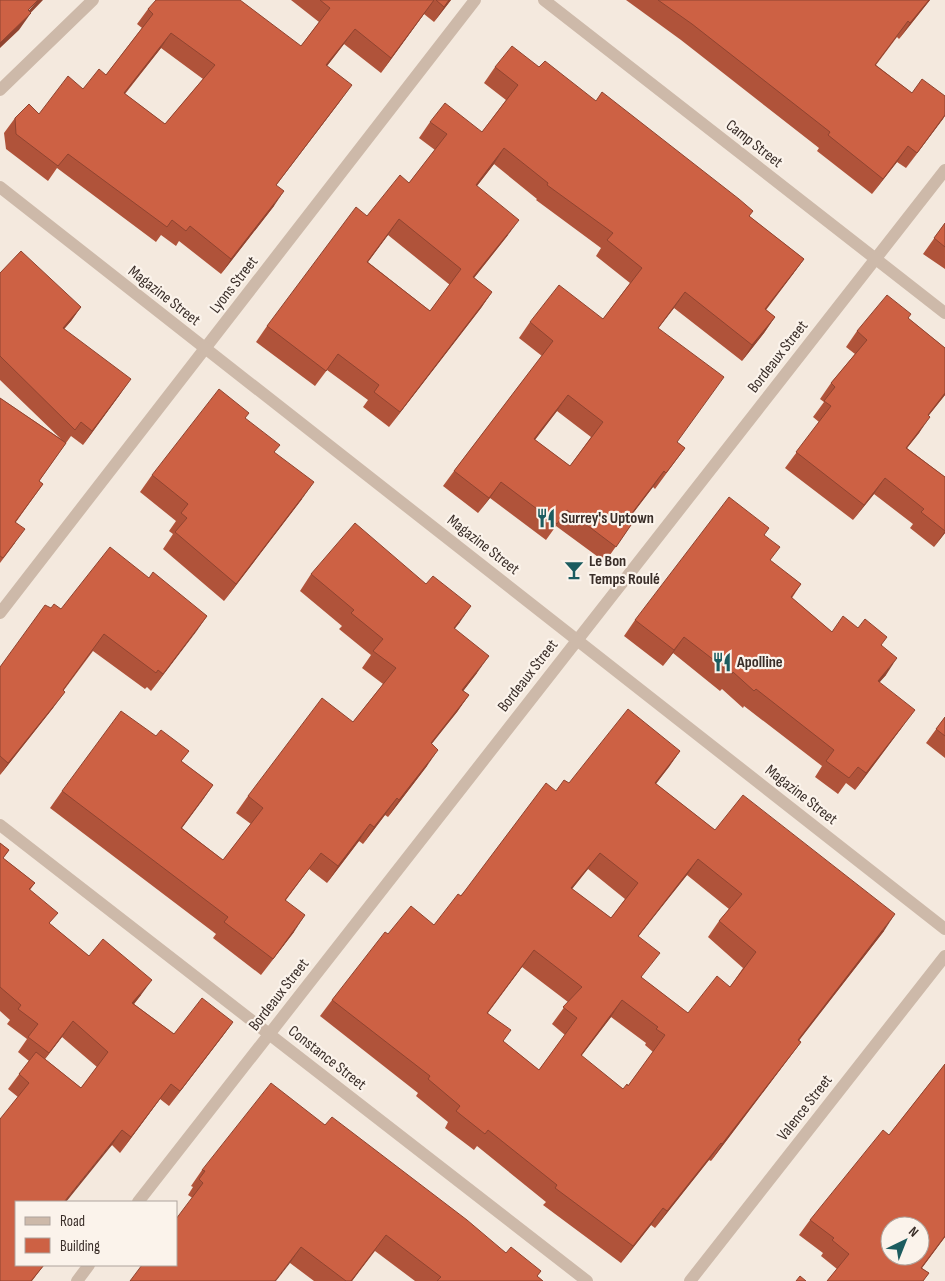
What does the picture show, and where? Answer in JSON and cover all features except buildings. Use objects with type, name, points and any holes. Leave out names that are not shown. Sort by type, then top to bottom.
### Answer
[{"type":"street","points":[[0,90],[93,0]]},
{"type":"street","name":"Lyons Street","points":[[0,613],[475,0]]},
{"type":"street","name":"Camp Street","points":[[544,0],[945,313]]},
{"type":"street","name":"Bordeaux Street","points":[[139,1201],[945,170]]},
{"type":"street","name":"Magazine Street","points":[[0,187],[945,929]]},
{"type":"street","name":"Constance Street","points":[[0,825],[587,1281]]},
{"type":"street","name":"Valence Street","points":[[690,1281],[945,956]]},
{"type":"street","points":[[77,1281],[88,1266]]},
{"type":"place","name":"Surrey's Uptown","points":[[546,518]]},
{"type":"place","name":"Le Bon Temps Roulé","points":[[574,570]]},
{"type":"place","name":"Apolline","points":[[722,662]]}]
